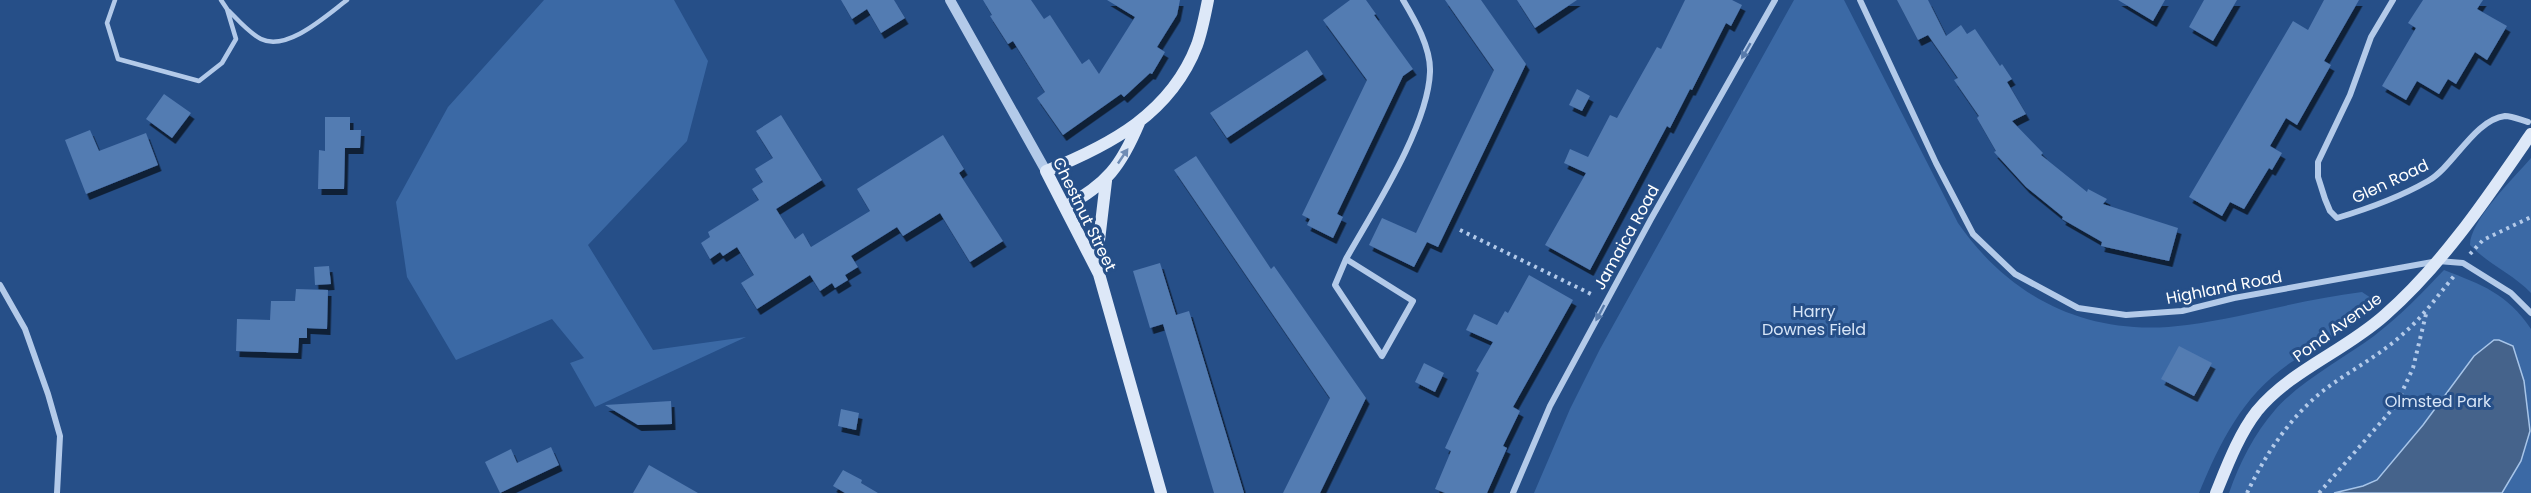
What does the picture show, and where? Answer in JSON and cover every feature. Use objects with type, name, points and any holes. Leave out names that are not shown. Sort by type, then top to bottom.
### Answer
[{"type":"main road","points":[[1046,171],[1080,158],[1151,114],[1178,83],[1197,45],[1208,0]]},
{"type":"main road","points":[[1065,207],[1091,193],[1106,181],[1128,150],[1139,123]]},
{"type":"main road","name":"Pond Avenue","points":[[2216,493],[2226,469],[2257,412],[2287,383],[2384,316],[2438,261],[2492,190],[2529,128]]},
{"type":"main road","name":"Chestnut Street","points":[[1046,171],[1095,267],[1161,493]]},
{"type":"main road","points":[[1095,267],[1106,181]]},
{"type":"street","name":"Chestnut Street","points":[[950,0],[1046,171]]},
{"type":"street","points":[[1346,260],[1413,301],[1382,356],[1335,285],[1346,260],[1407,149],[1428,91],[1430,70],[1426,51],[1418,27],[1403,0]]},
{"type":"street","name":"Jamaica Road","points":[[1513,493],[1550,406],[1651,219],[1775,0]]},
{"type":"street","name":"Highland Road","points":[[1860,0],[1936,163],[1974,234],[2015,274],[2078,308],[2126,315],[2182,311],[2234,298],[2438,261],[2463,263],[2511,293],[2531,313]]},
{"type":"street","name":"Glen Road","points":[[2393,0],[2371,37],[2350,95],[2318,162],[2318,177],[2325,199],[2330,211],[2337,218],[2361,211],[2428,182],[2447,168],[2469,138],[2493,120],[2506,116],[2529,128]]},
{"type":"street","points":[[0,285],[25,329],[60,436],[57,493]]},
{"type":"lane","points":[[116,0],[107,23],[118,59],[199,81],[222,63],[236,39],[227,9]]},
{"type":"lane","points":[[221,0],[227,9],[262,40],[283,41],[319,21],[346,0]]},
{"type":"path","points":[[2472,251],[2493,234],[2531,217]]},
{"type":"path","points":[[1460,230],[1592,294]]},
{"type":"path","points":[[2247,493],[2267,454],[2314,399],[2388,347],[2427,309],[2456,274]]},
{"type":"path","points":[[2319,493],[2396,405],[2413,368],[2427,309]]},
{"type":"green space","points":[[544,0],[674,0],[708,61],[687,141],[588,245],[653,350],[746,337],[595,407],[570,363],[584,358],[552,319],[456,360],[407,277],[396,202],[448,107]]},
{"type":"green space","name":"Harry Downes Field","points":[[1794,0],[1844,0],[1958,223],[1979,250],[2003,274],[2029,293],[2057,308],[2087,319],[2119,326],[2152,328],[2209,322],[2362,292],[2371,298],[2370,309],[2342,332],[2290,363],[2259,390],[2246,405],[2225,438],[2199,493],[1534,493],[1570,409],[1600,349]]},
{"type":"green space","points":[[2531,158],[2531,293],[2470,245],[2477,224],[2485,212]]},
{"type":"green space","name":"Olmsted Park","points":[[2444,270],[2482,286],[2503,298],[2531,329],[2531,493],[2229,493],[2254,439],[2275,410],[2309,380],[2384,328]]},
{"type":"shaded area","points":[[2494,340],[2513,346],[2524,381],[2530,431],[2521,461],[2502,493],[2334,493],[2377,480],[2423,425],[2474,356]]},
{"type":"building","points":[[841,0],[894,0],[905,18],[881,33],[867,9],[852,19]]},
{"type":"building","points":[[983,0],[1031,0],[1044,19],[1050,15],[1082,64],[1089,59],[1099,74],[1135,17],[1107,0],[1180,0],[1177,15],[1157,47],[1165,52],[1152,74],[1150,73],[1124,97],[1121,94],[1063,135],[1037,98],[1045,92],[1013,41],[1008,44],[990,16],[992,15]]},
{"type":"building","points":[[1350,0],[1366,0],[1376,14],[1374,15],[1413,69],[1403,76],[1337,214],[1343,217],[1333,238],[1307,225],[1310,219],[1302,215],[1367,80],[1323,20]]},
{"type":"building","points":[[1445,0],[1481,0],[1526,64],[1438,247],[1427,242],[1414,267],[1369,245],[1382,218],[1416,233],[1494,70]]},
{"type":"building","points":[[1517,0],[1577,0],[1535,28]]},
{"type":"building","points":[[1685,0],[1732,0],[1742,5],[1731,26],[1726,23],[1692,90],[1690,89],[1670,128],[1667,126],[1590,270],[1545,245],[1586,173],[1564,163],[1570,149],[1588,157],[1610,115],[1617,118],[1657,47],[1661,49]]},
{"type":"building","points":[[1897,0],[1928,0],[1946,36],[1961,25],[1967,34],[1975,29],[2000,66],[2002,64],[2012,79],[2007,82],[2026,114],[2012,121],[2043,153],[2041,155],[2087,192],[2088,189],[2107,199],[2103,204],[2178,228],[2169,261],[2101,246],[2102,242],[2062,219],[2063,217],[2026,187],[1994,152],[1996,151],[1977,118],[1979,116],[1954,80],[1958,78],[1928,35],[1918,40]]},
{"type":"building","points":[[2118,0],[2165,0],[2153,21]]},
{"type":"building","points":[[2204,0],[2237,0],[2213,41],[2189,27]]},
{"type":"building","points":[[2324,0],[2359,0],[2324,61],[2331,65],[2297,125],[2286,118],[2270,146],[2282,153],[2272,170],[2269,168],[2244,209],[2230,202],[2222,216],[2189,197],[2293,21],[2308,30]]},
{"type":"building","points":[[2423,0],[2483,0],[2477,9],[2507,26],[2487,60],[2475,52],[2456,84],[2448,79],[2439,94],[2417,81],[2406,100],[2382,86],[2416,28],[2408,23]]},
{"type":"building","points":[[1307,50],[1323,74],[1227,138],[1210,113]]},
{"type":"building","points":[[1577,89],[1590,96],[1582,111],[1569,105]]},
{"type":"building","points":[[164,94],[191,113],[172,138],[146,119]]},
{"type":"building","points":[[781,115],[822,180],[776,209],[795,239],[803,233],[811,247],[870,211],[857,189],[943,135],[964,169],[959,173],[1003,241],[970,262],[940,213],[903,236],[897,227],[851,256],[858,267],[845,275],[848,280],[835,288],[832,283],[820,291],[810,275],[757,309],[741,283],[754,275],[737,247],[723,256],[720,252],[710,259],[701,243],[710,237],[708,232],[759,200],[752,189],[763,182],[755,169],[773,158],[756,131]]},
{"type":"building","points":[[325,117],[350,117],[350,130],[361,130],[360,148],[345,148],[344,189],[318,189],[319,150],[325,151]]},
{"type":"building","points":[[90,130],[99,151],[146,133],[158,165],[86,194],[65,140]]},
{"type":"building","points":[[1196,156],[1271,269],[1274,266],[1366,398],[1320,493],[1283,493],[1330,398],[1174,170]]},
{"type":"building","points":[[1160,263],[1176,315],[1189,311],[1244,493],[1214,493],[1163,324],[1150,328],[1133,271]]},
{"type":"building","points":[[329,266],[331,284],[315,285],[314,267]]},
{"type":"building","points":[[1529,275],[1573,300],[1513,407],[1520,411],[1503,446],[1507,448],[1487,493],[1445,493],[1435,489],[1451,451],[1445,448],[1479,373],[1476,371],[1493,342],[1466,330],[1474,314],[1497,325],[1505,311],[1508,313]]},
{"type":"building","points":[[296,289],[328,290],[327,329],[307,328],[307,338],[299,338],[298,353],[236,351],[237,319],[270,320],[271,301],[295,301]]},
{"type":"building","points":[[2179,346],[2212,363],[2194,396],[2161,379]]},
{"type":"building","points":[[1424,363],[1444,373],[1435,392],[1415,382]]},
{"type":"building","points":[[671,401],[672,424],[638,425],[605,405]]},
{"type":"building","points":[[841,409],[859,413],[856,430],[838,426]]},
{"type":"building","points":[[551,447],[559,465],[500,493],[485,462],[511,449],[517,463]]},
{"type":"building","points":[[649,465],[698,493],[633,493]]},
{"type":"building","points":[[843,470],[862,480],[861,483],[878,493],[845,493],[833,486]]}]
